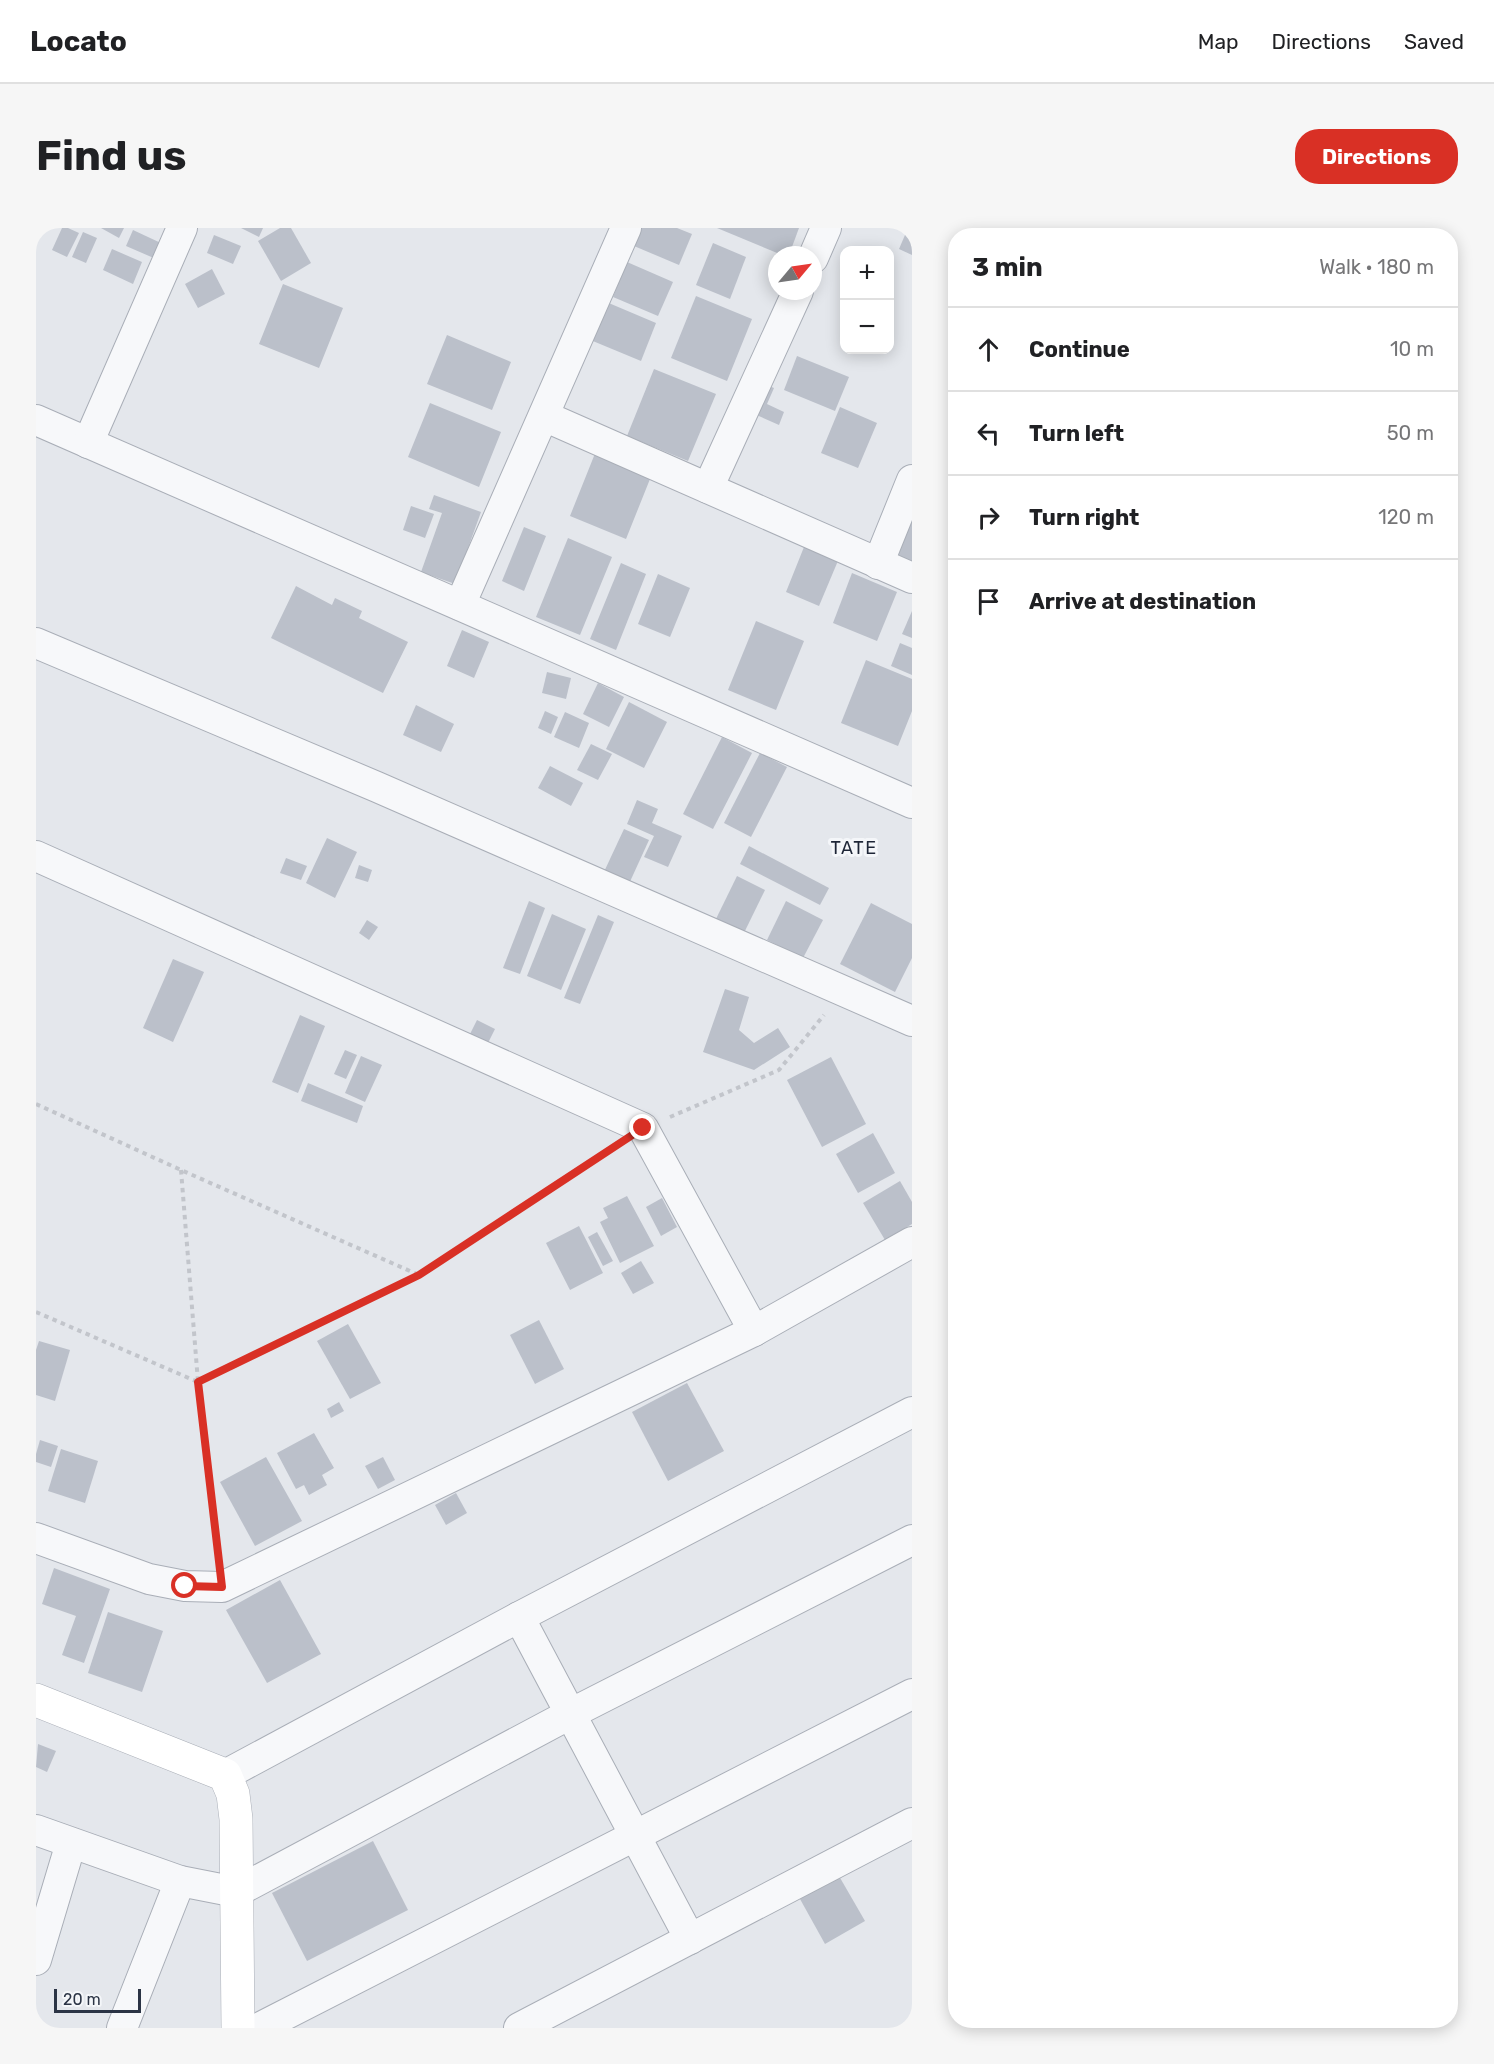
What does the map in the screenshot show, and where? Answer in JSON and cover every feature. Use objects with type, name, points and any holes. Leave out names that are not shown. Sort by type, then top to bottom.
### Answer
[{"type":"street","points":[[88,443],[182,228]]},
{"type":"street","points":[[460,605],[626,228]]},
{"type":"street","points":[[818,246],[826,228]]},
{"type":"street","points":[[708,488],[794,300]]},
{"type":"street","points":[[544,416],[912,578]]},
{"type":"street","points":[[36,420],[912,803]]},
{"type":"street","points":[[878,564],[912,480]]},
{"type":"street","points":[[36,643],[388,792],[912,1021]]},
{"type":"street","points":[[36,856],[643,1128],[754,1331]]},
{"type":"street","points":[[36,1538],[149,1579],[185,1586],[222,1587],[754,1331],[912,1242]]},
{"type":"street","points":[[225,1775],[519,1617],[912,1412]]},
{"type":"street","points":[[36,1830],[180,1881],[236,1892],[570,1713],[912,1540]]},
{"type":"street","points":[[519,1617],[690,1939]]},
{"type":"street","points":[[259,2028],[912,1695]]},
{"type":"street","points":[[36,1700],[225,1775],[233,1794],[236,1819],[238,2028]]},
{"type":"street","points":[[519,2028],[912,1823]]},
{"type":"street","points":[[36,1960],[71,1843]]},
{"type":"street","points":[[122,2028],[180,1881]]},
{"type":"path","points":[[36,1312],[198,1382],[419,1275],[643,1128],[779,1070],[843,991]]},
{"type":"path","points":[[36,1104],[419,1275]]},
{"type":"path","points":[[181,1170],[198,1382],[222,1587]]},
{"type":"building","points":[[62,228],[79,233],[67,257],[52,250]]},
{"type":"building","points":[[101,228],[124,228],[119,238]]},
{"type":"building","points":[[241,228],[263,228],[259,237]]},
{"type":"building","points":[[280,228],[291,228],[311,263],[281,281],[258,241]]},
{"type":"building","points":[[642,228],[677,228],[692,234],[679,265],[634,246]]},
{"type":"building","points":[[717,228],[799,228],[792,246],[768,246],[768,249]]},
{"type":"building","points":[[908,228],[912,228],[912,255],[899,249]]},
{"type":"building","points":[[133,230],[163,244],[156,259],[126,246]]},
{"type":"building","points":[[83,232],[97,238],[86,263],[72,257]]},
{"type":"building","points":[[214,235],[241,246],[233,264],[207,253]]},
{"type":"building","points":[[713,243],[746,257],[730,299],[696,285]]},
{"type":"building","points":[[112,249],[142,262],[133,284],[103,270]]},
{"type":"building","points":[[627,262],[673,282],[658,316],[613,297]]},
{"type":"building","points":[[212,269],[225,294],[198,308],[185,284]]},
{"type":"building","points":[[283,284],[343,308],[319,368],[259,344]]},
{"type":"building","points":[[696,296],[752,319],[727,381],[671,358]]},
{"type":"building","points":[[604,301],[656,323],[641,361],[588,339]]},
{"type":"building","points":[[447,335],[511,362],[492,410],[427,384]]},
{"type":"building","points":[[797,356],[849,377],[835,411],[784,390]]},
{"type":"building","points":[[654,369],[716,394],[688,461],[627,436]]},
{"type":"building","points":[[764,384],[774,388],[767,404],[784,412],[779,425],[752,413]]},
{"type":"building","points":[[430,403],[501,432],[479,487],[408,457]]},
{"type":"building","points":[[840,407],[877,423],[858,468],[821,453]]},
{"type":"building","points":[[596,451],[652,474],[626,539],[570,516]]},
{"type":"building","points":[[434,495],[481,512],[455,584],[421,572],[442,513],[429,509]]},
{"type":"building","points":[[411,506],[434,514],[425,538],[403,530]]},
{"type":"building","points":[[912,511],[912,565],[893,557]]},
{"type":"building","points":[[524,527],[546,536],[524,591],[502,581]]},
{"type":"building","points":[[568,538],[612,557],[580,635],[536,617]]},
{"type":"building","points":[[806,542],[840,556],[819,606],[786,592]]},
{"type":"building","points":[[621,563],[646,574],[616,650],[590,639]]},
{"type":"building","points":[[852,573],[897,592],[877,641],[833,623]]},
{"type":"building","points":[[658,574],[690,588],[670,637],[638,624]]},
{"type":"building","points":[[296,586],[332,605],[335,598],[362,611],[359,618],[408,642],[383,693],[271,638]]},
{"type":"building","points":[[912,611],[912,638],[902,634]]},
{"type":"building","points":[[756,621],[804,641],[776,710],[728,690]]},
{"type":"building","points":[[462,630],[489,642],[474,678],[447,666]]},
{"type":"building","points":[[900,643],[912,648],[912,675],[891,666]]},
{"type":"building","points":[[866,660],[912,679],[912,711],[898,746],[841,723]]},
{"type":"building","points":[[547,672],[571,678],[566,699],[542,693]]},
{"type":"building","points":[[598,683],[624,697],[609,727],[583,714]]},
{"type":"building","points":[[629,702],[667,722],[644,768],[606,749]]},
{"type":"building","points":[[416,705],[454,724],[441,752],[403,735]]},
{"type":"building","points":[[545,711],[558,717],[551,734],[538,728]]},
{"type":"building","points":[[565,712],[589,723],[579,748],[554,737]]},
{"type":"building","points":[[722,737],[752,753],[713,829],[683,814]]},
{"type":"building","points":[[591,744],[612,754],[598,780],[577,770]]},
{"type":"building","points":[[760,753],[787,767],[751,837],[724,823]]},
{"type":"building","points":[[550,766],[583,783],[571,806],[538,788]]},
{"type":"building","points":[[637,800],[658,809],[652,823],[682,836],[668,867],[644,857],[654,836],[627,824]]},
{"type":"building","points":[[624,829],[649,840],[628,886],[603,874]]},
{"type":"building","points":[[327,838],[357,852],[335,898],[306,883]]},
{"type":"building","points":[[749,846],[829,888],[820,905],[740,864]]},
{"type":"building","points":[[286,858],[307,866],[301,880],[280,873]]},
{"type":"building","points":[[359,865],[372,870],[368,882],[355,878]]},
{"type":"building","points":[[737,876],[765,890],[742,937],[714,923]]},
{"type":"building","points":[[529,901],[545,908],[520,974],[503,968]]},
{"type":"building","points":[[786,901],[823,920],[803,958],[767,940]]},
{"type":"building","points":[[871,903],[912,924],[912,958],[895,992],[840,964]]},
{"type":"building","points":[[552,914],[586,929],[561,990],[527,976]]},
{"type":"building","points":[[598,915],[614,922],[580,1004],[564,998]]},
{"type":"building","points":[[367,920],[378,927],[369,940],[359,933]]},
{"type":"building","points":[[173,959],[204,972],[173,1042],[143,1028]]},
{"type":"building","points":[[725,989],[749,997],[739,1030],[754,1043],[778,1028],[790,1047],[754,1070],[703,1052]]},
{"type":"building","points":[[300,1015],[325,1026],[298,1093],[272,1082]]},
{"type":"building","points":[[477,1020],[495,1029],[485,1049],[467,1040]]},
{"type":"building","points":[[345,1050],[357,1055],[346,1079],[334,1074]]},
{"type":"building","points":[[361,1056],[382,1065],[365,1102],[345,1093]]},
{"type":"building","points":[[831,1057],[866,1124],[822,1147],[787,1080]]},
{"type":"building","points":[[308,1083],[363,1106],[357,1123],[301,1101]]},
{"type":"building","points":[[873,1133],[895,1173],[858,1193],[836,1154]]},
{"type":"building","points":[[900,1181],[912,1202],[912,1224],[885,1240],[863,1203]]},
{"type":"building","points":[[627,1196],[654,1246],[620,1263],[600,1222],[608,1218],[603,1208]]},
{"type":"building","points":[[662,1198],[677,1227],[661,1236],[646,1207]]},
{"type":"building","points":[[579,1226],[603,1273],[570,1290],[546,1243]]},
{"type":"building","points":[[597,1232],[613,1261],[603,1266],[588,1237]]},
{"type":"building","points":[[641,1261],[654,1283],[633,1294],[621,1273]]},
{"type":"building","points":[[539,1320],[564,1369],[535,1384],[510,1335]]},
{"type":"building","points":[[348,1324],[381,1383],[350,1399],[317,1341]]},
{"type":"building","points":[[39,1341],[70,1350],[55,1401],[36,1395],[36,1350]]},
{"type":"building","points":[[687,1383],[724,1451],[668,1481],[632,1412]]},
{"type":"building","points":[[339,1402],[344,1411],[331,1418],[327,1409]]},
{"type":"building","points":[[314,1433],[334,1468],[322,1475],[327,1485],[309,1495],[304,1485],[296,1489],[277,1453]]},
{"type":"building","points":[[40,1440],[58,1446],[51,1467],[36,1462]]},
{"type":"building","points":[[61,1449],[98,1461],[85,1503],[48,1491]]},
{"type":"building","points":[[266,1457],[302,1521],[255,1546],[220,1482]]},
{"type":"building","points":[[383,1457],[395,1480],[378,1489],[365,1466]]},
{"type":"building","points":[[456,1493],[467,1513],[446,1525],[435,1505]]},
{"type":"building","points":[[54,1568],[110,1589],[84,1663],[62,1655],[76,1616],[42,1604]]},
{"type":"building","points":[[280,1580],[321,1654],[267,1683],[226,1610]]},
{"type":"building","points":[[108,1612],[163,1631],[142,1692],[88,1673]]},
{"type":"building","points":[[38,1744],[56,1751],[47,1772],[36,1767]]},
{"type":"building","points":[[373,1841],[408,1910],[307,1961],[272,1893]]},
{"type":"building","points":[[839,1876],[865,1921],[825,1944],[800,1899]]},
{"type":"district","name":"TATE","points":[[854,848]]},
{"type":"route","points":[[185,1586],[222,1587],[198,1382],[419,1275],[643,1128]]}]
